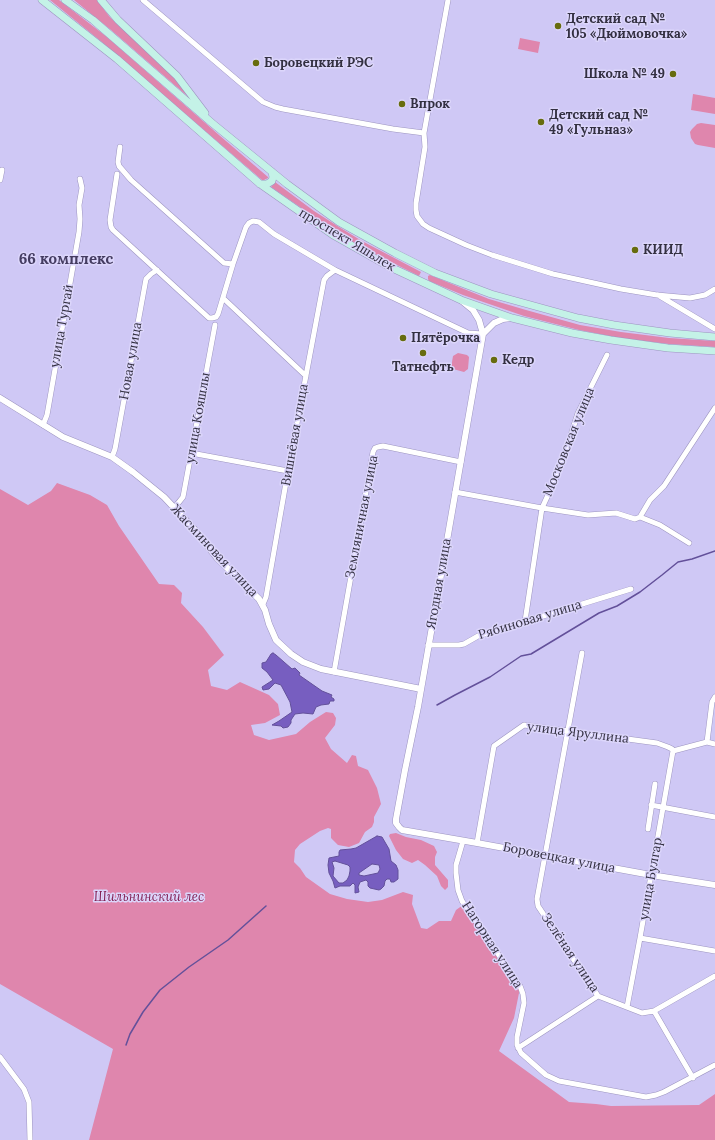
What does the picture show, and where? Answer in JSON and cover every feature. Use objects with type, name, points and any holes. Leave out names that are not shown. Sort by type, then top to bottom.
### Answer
[{"type":"main road","name":"проспект Яшьлек","points":[[42,0],[116,59],[260,184],[333,235],[388,266],[461,300],[512,318],[611,340],[668,348],[715,351]]},
{"type":"main road","name":"проспект Яшьлек","points":[[65,0],[94,20],[212,123],[287,184],[339,222],[395,253],[435,273],[491,294],[578,318],[670,333],[715,337]]},
{"type":"main road","points":[[101,0],[118,20],[177,76],[212,123]]},
{"type":"main road","points":[[260,184],[267,184],[272,181],[272,172]]},
{"type":"main road","points":[[428,284],[423,278],[423,275],[426,273],[435,273]]},
{"type":"street","points":[[143,0],[263,102],[275,107],[424,133]]},
{"type":"street","points":[[448,0],[424,133],[425,147],[416,203],[416,210],[419,220],[429,228],[466,245],[492,255],[553,274],[621,289],[657,295],[690,298],[705,295],[715,289]]},
{"type":"street","points":[[120,147],[118,162],[119,166],[131,180],[224,263],[233,264]]},
{"type":"street","points":[[0,180],[2,170]]},
{"type":"street","points":[[117,174],[110,220],[113,230],[209,318],[216,317],[218,314],[246,227],[253,221],[259,222],[274,234],[335,270],[468,333],[483,334],[494,323],[503,319],[512,318]]},
{"type":"street","name":"улица Тургай","points":[[43,425],[47,415],[79,232],[79,205],[82,188],[80,179]]},
{"type":"street","name":"Новая улица","points":[[112,457],[115,449],[146,279],[157,270]]},
{"type":"street","name":"Вишнёвая улица","points":[[263,604],[266,597],[324,280],[335,270]]},
{"type":"street","points":[[657,295],[715,330]]},
{"type":"street","points":[[223,298],[306,376]]},
{"type":"street","points":[[461,300],[473,310],[480,320],[483,334]]},
{"type":"street","name":"улица Кояшлы","points":[[174,508],[183,497],[214,325]]},
{"type":"street","name":"Ягодная улица","points":[[402,830],[396,823],[396,819],[421,689],[483,334]]},
{"type":"street","name":"Московская улица","points":[[525,621],[542,508],[556,481],[578,413],[607,355]]},
{"type":"street","name":"Жасминовая улица","points":[[0,398],[67,439],[112,457],[164,497],[195,530],[217,558],[263,604],[271,630],[276,640],[291,654],[312,666],[334,672],[421,689]]},
{"type":"street","points":[[640,517],[650,500],[664,486],[715,408]]},
{"type":"street","name":"Земляничная улица","points":[[334,672],[373,452],[375,448],[378,446],[383,446],[461,462]]},
{"type":"street","points":[[191,453],[288,471]]},
{"type":"street","points":[[455,492],[588,515],[616,513],[635,519],[640,517],[660,525],[689,543]]},
{"type":"street","name":"Рябиновая улица","points":[[428,644],[464,644],[478,636],[631,589]]},
{"type":"street","name":"Зелёная улица","points":[[582,653],[537,903],[598,996],[642,1013],[654,1010],[715,976]]},
{"type":"street","points":[[707,742],[712,702],[715,697]]},
{"type":"street","name":"улица Яруллина","points":[[477,843],[494,746],[524,725],[657,743],[672,749],[673,751]]},
{"type":"street","points":[[673,751],[707,742],[715,744]]},
{"type":"street","name":"улица Булгар","points":[[627,1007],[673,751]]},
{"type":"street","points":[[648,829],[654,784]]},
{"type":"street","points":[[651,806],[715,817]]},
{"type":"street","name":"Боровецкая улица","points":[[402,830],[651,875],[715,885]]},
{"type":"street","name":"Нагорная улица","points":[[463,841],[456,864],[458,890],[462,901],[520,986],[523,994],[524,1004],[517,1037],[518,1048]]},
{"type":"street","points":[[640,938],[715,951]]},
{"type":"street","points":[[598,996],[518,1048],[521,1053],[546,1075],[553,1079],[646,1097],[664,1092],[715,1065]]},
{"type":"street","points":[[654,1010],[693,1078]]},
{"type":"street","points":[[0,1057],[24,1089],[29,1102],[30,1140]]},
{"type":"green space","points":[[50,0],[59,0],[107,37],[268,178],[262,180],[103,43]]},
{"type":"green space","points":[[74,0],[97,0],[116,23],[169,72],[193,101],[111,30]]},
{"type":"green space","points":[[520,38],[540,42],[538,53],[518,49]]},
{"type":"green space","points":[[693,94],[715,98],[715,114],[691,110]]},
{"type":"green space","points":[[701,123],[715,125],[715,148],[695,144],[691,138],[690,132],[692,129],[697,124]]},
{"type":"green space","points":[[275,182],[314,211],[339,227],[362,241],[421,272],[419,276],[359,246],[336,232],[271,187]]},
{"type":"green space","points":[[430,275],[489,299],[580,325],[669,338],[715,341],[715,347],[669,344],[620,338],[579,330],[524,316],[463,295],[429,281],[428,276]]},
{"type":"green space","points":[[458,353],[469,357],[468,369],[464,372],[451,368],[453,356]]},
{"type":"green space","name":"Шильнинский лес","points":[[57,483],[90,495],[107,505],[119,526],[159,584],[174,585],[182,593],[181,603],[203,627],[224,655],[208,670],[211,686],[227,690],[240,682],[269,695],[278,704],[280,715],[265,723],[251,725],[254,735],[269,740],[296,734],[310,722],[326,712],[333,713],[336,718],[335,725],[325,738],[331,749],[347,763],[352,755],[356,756],[358,766],[368,770],[377,788],[381,804],[374,817],[372,827],[365,832],[359,843],[349,847],[338,845],[331,838],[331,829],[328,828],[320,831],[300,844],[295,850],[294,862],[306,877],[330,894],[347,899],[368,902],[382,900],[403,892],[413,895],[412,904],[421,928],[427,929],[439,921],[451,921],[456,910],[463,905],[520,988],[514,1018],[499,1051],[569,1102],[611,1106],[699,1105],[715,1094],[715,1140],[89,1140],[113,1049],[0,984],[0,489],[28,505],[51,491]]},
{"type":"green space","points":[[396,833],[421,840],[434,846],[437,852],[435,857],[435,865],[448,880],[448,887],[445,890],[441,886],[437,876],[425,865],[418,860],[412,863],[403,859],[396,850],[389,836],[390,834]]},
{"type":"shaded area","points":[[273,653],[292,669],[295,668],[300,673],[299,675],[322,691],[332,695],[331,697],[334,701],[330,701],[329,704],[316,707],[313,714],[295,714],[288,727],[283,728],[281,726],[272,725],[292,712],[290,702],[281,685],[275,683],[269,689],[263,690],[262,687],[273,680],[262,668],[262,663],[266,662]]},
{"type":"shaded area","points":[[377,836],[382,837],[389,849],[391,861],[396,865],[398,870],[398,879],[391,882],[390,879],[387,879],[384,886],[379,890],[370,888],[366,880],[360,882],[358,887],[359,892],[355,893],[355,885],[353,883],[350,886],[340,886],[335,888],[329,873],[329,858],[339,856],[340,850],[356,848]],"holes":[[[335,861],[350,867],[349,876],[343,883],[339,883],[333,876],[334,868],[332,862]],[[372,864],[379,865],[380,869],[378,873],[364,876],[359,875],[359,873]]]},
{"type":"waterway","points":[[437,705],[490,677],[521,656],[531,654],[599,613],[617,606],[640,592],[678,562],[715,551]]},
{"type":"waterway","points":[[126,1045],[130,1034],[143,1012],[160,990],[189,967],[228,940],[266,906]]},
{"type":"place","name":"Детский сад № 105 «Дюймовочка»","points":[[558,26]]},
{"type":"place","name":"Боровецкий РЭС","points":[[256,63]]},
{"type":"place","name":"Школа № 49","points":[[673,74]]},
{"type":"place","name":"Впрок","points":[[402,104]]},
{"type":"place","name":"Детский сад № 49 «Гульназ»","points":[[541,122]]},
{"type":"place","name":"КИИД","points":[[635,250]]},
{"type":"place","name":"Пятёрочка","points":[[403,338]]},
{"type":"place","name":"Татнефть","points":[[423,353]]},
{"type":"place","name":"Кедр","points":[[494,360]]},
{"type":"district","name":"66 комплекс","points":[[66,260]]}]
